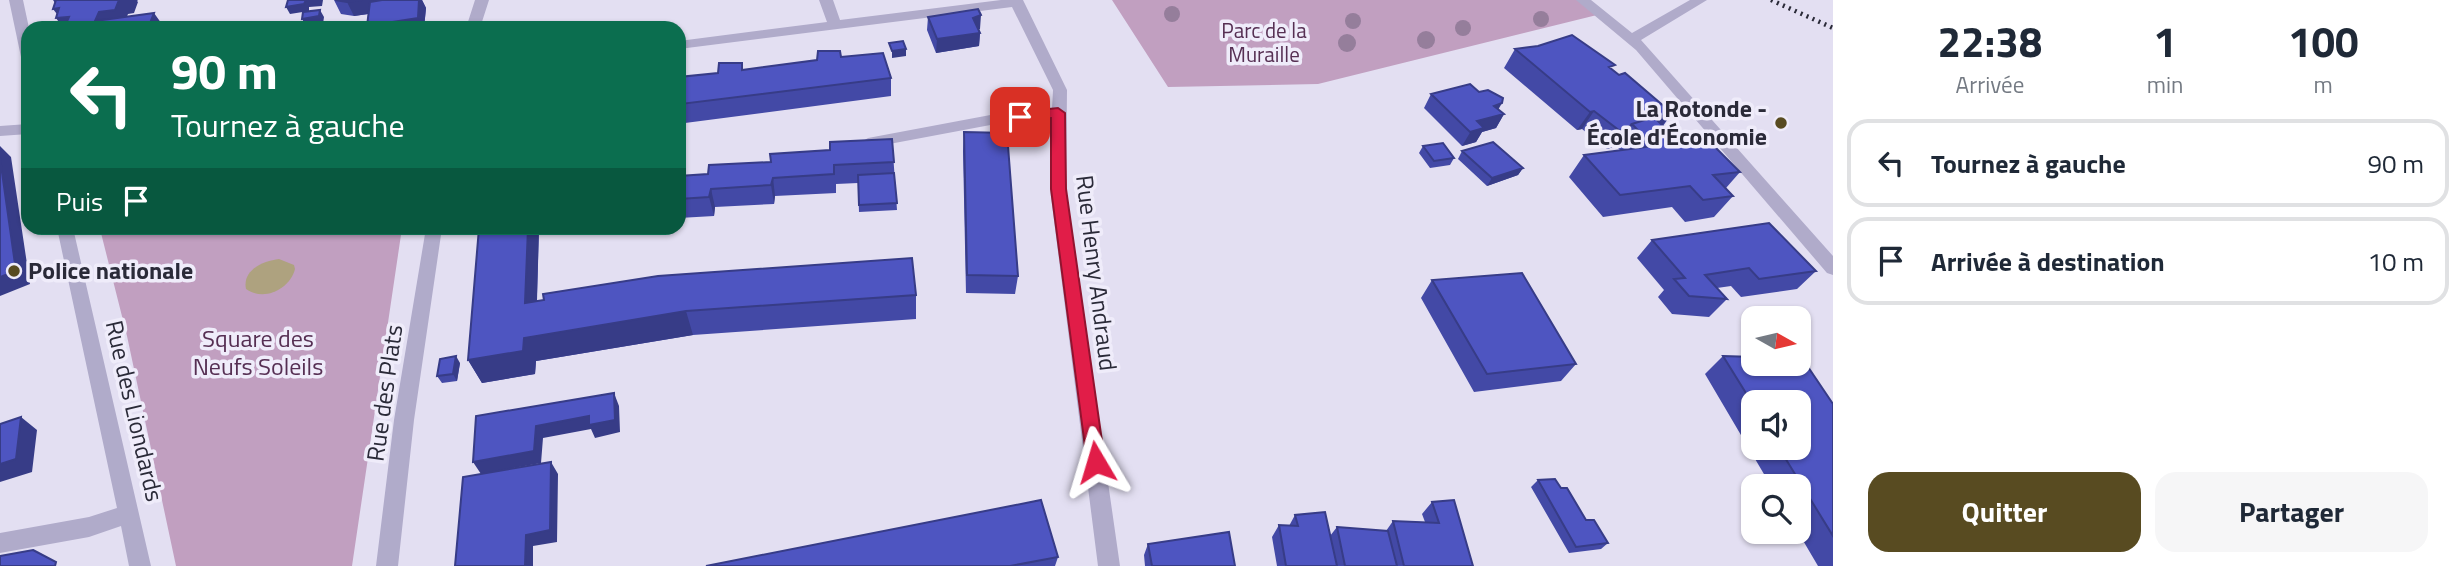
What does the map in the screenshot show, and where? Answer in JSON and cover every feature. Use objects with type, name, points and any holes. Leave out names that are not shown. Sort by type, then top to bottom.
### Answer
[{"type":"street","points":[[16,0],[21,24]]},
{"type":"street","points":[[475,21],[482,0]]},
{"type":"street","points":[[826,0],[835,24]]},
{"type":"street","points":[[1583,0],[1632,38],[1722,137],[1833,268]]},
{"type":"street","points":[[1632,38],[1700,0]]},
{"type":"street","points":[[686,44],[1016,1]]},
{"type":"street","name":"Rue Henry Andraud","points":[[1016,1],[1060,90],[1058,189],[1109,566]]},
{"type":"street","points":[[854,146],[1002,118],[1058,113]]},
{"type":"street","points":[[0,131],[21,130]]},
{"type":"street","name":"Rue des Liondards","points":[[67,235],[140,566]]},
{"type":"street","name":"Rue des Plats","points":[[387,566],[404,420],[433,235]]},
{"type":"street","points":[[0,543],[89,527],[130,513]]},
{"type":"green space","name":"Parc de la Muraille","points":[[1112,0],[1583,0],[1601,14],[1318,84],[1168,87]]},
{"type":"green space","name":"Square des Neufs Soleils","points":[[102,235],[401,235],[352,566],[176,566],[127,336]]},
{"type":"shaded area","points":[[279,259],[294,265],[295,269],[282,288],[268,294],[253,293],[246,289],[250,272],[260,264]]},
{"type":"building","points":[[56,0],[119,0],[115,10],[99,12],[95,21],[67,21],[69,17],[56,18],[59,8],[53,9]]},
{"type":"building","points":[[288,0],[306,0],[304,4],[286,7]]},
{"type":"building","points":[[419,0],[418,18],[368,21],[370,2]]},
{"type":"building","points":[[978,9],[981,15],[973,18],[980,33],[937,39],[928,17]]},
{"type":"building","points":[[320,10],[319,16],[302,19],[303,12]]},
{"type":"building","points":[[154,13],[151,21],[95,21]]},
{"type":"building","points":[[1572,35],[1615,65],[1609,67],[1619,75],[1625,73],[1672,113],[1632,124],[1620,131],[1594,111],[1590,112],[1515,49],[1538,46]]},
{"type":"building","points":[[903,41],[906,49],[892,51],[889,43]]},
{"type":"building","points":[[818,51],[840,51],[841,57],[883,53],[891,78],[686,103],[686,76],[718,73],[719,63],[742,63],[742,70],[817,60]]},
{"type":"building","points":[[1470,84],[1479,92],[1488,90],[1503,98],[1502,103],[1494,106],[1504,114],[1477,121],[1484,128],[1470,132],[1431,94]]},
{"type":"building","points":[[1654,117],[1679,142],[1707,139],[1740,172],[1713,175],[1733,196],[1703,200],[1690,186],[1620,195],[1584,155],[1653,146],[1632,124]]},
{"type":"building","points":[[964,132],[1007,133],[1018,276],[967,275]]},
{"type":"building","points":[[892,139],[894,162],[834,165],[834,174],[773,178],[771,185],[711,189],[709,197],[686,199],[686,176],[708,174],[709,165],[771,162],[770,154],[830,150],[830,142]]},
{"type":"building","points":[[1493,142],[1523,168],[1492,178],[1462,151]]},
{"type":"building","points":[[1443,143],[1454,158],[1434,161],[1423,146]]},
{"type":"building","points":[[0,158],[16,271],[0,277]]},
{"type":"building","points":[[894,173],[897,203],[859,205],[858,175]]},
{"type":"building","points":[[1769,223],[1816,271],[1759,279],[1749,268],[1705,275],[1727,299],[1689,296],[1674,279],[1685,278],[1652,240]]},
{"type":"building","points":[[478,235],[528,235],[525,303],[544,300],[543,294],[658,276],[912,258],[916,295],[686,311],[524,338],[523,351],[468,360]]},
{"type":"building","points":[[1522,273],[1576,364],[1487,374],[1432,280]]},
{"type":"building","points":[[456,356],[453,374],[437,376],[440,359]]},
{"type":"building","points":[[1723,356],[1741,357],[1741,376],[1811,376],[1811,371],[1833,404],[1833,536],[1811,500],[1811,474],[1795,474],[1786,460],[1811,460],[1811,390],[1744,390]]},
{"type":"building","points":[[614,393],[615,420],[589,425],[589,416],[536,426],[534,451],[473,462],[476,416]]},
{"type":"building","points":[[21,417],[16,459],[0,464],[0,424]]},
{"type":"building","points":[[551,462],[550,530],[526,535],[525,566],[455,566],[463,477]]},
{"type":"building","points":[[1555,479],[1561,488],[1567,488],[1586,520],[1594,520],[1608,543],[1576,547],[1538,480]]},
{"type":"building","points":[[1041,500],[1058,557],[1010,566],[706,566]]},
{"type":"building","points":[[1454,500],[1473,566],[1404,566],[1393,521],[1439,523],[1432,502]]},
{"type":"building","points":[[1325,512],[1337,566],[1286,566],[1279,525],[1298,526],[1295,515]]},
{"type":"building","points":[[1337,527],[1388,531],[1397,566],[1345,566]]},
{"type":"building","points":[[1229,532],[1235,566],[1152,566],[1148,544]]},
{"type":"building","points":[[33,550],[56,562],[55,566],[0,566],[0,556]]},
{"type":"railway","points":[[1771,0],[1833,28]]},
{"type":"place","name":"La Rotonde - École d'Économie","points":[[1781,123]]},
{"type":"place","name":"Police nationale","points":[[14,271]]},
{"type":"route","points":[[1020,117],[1058,113],[1058,189],[1096,462]]}]
